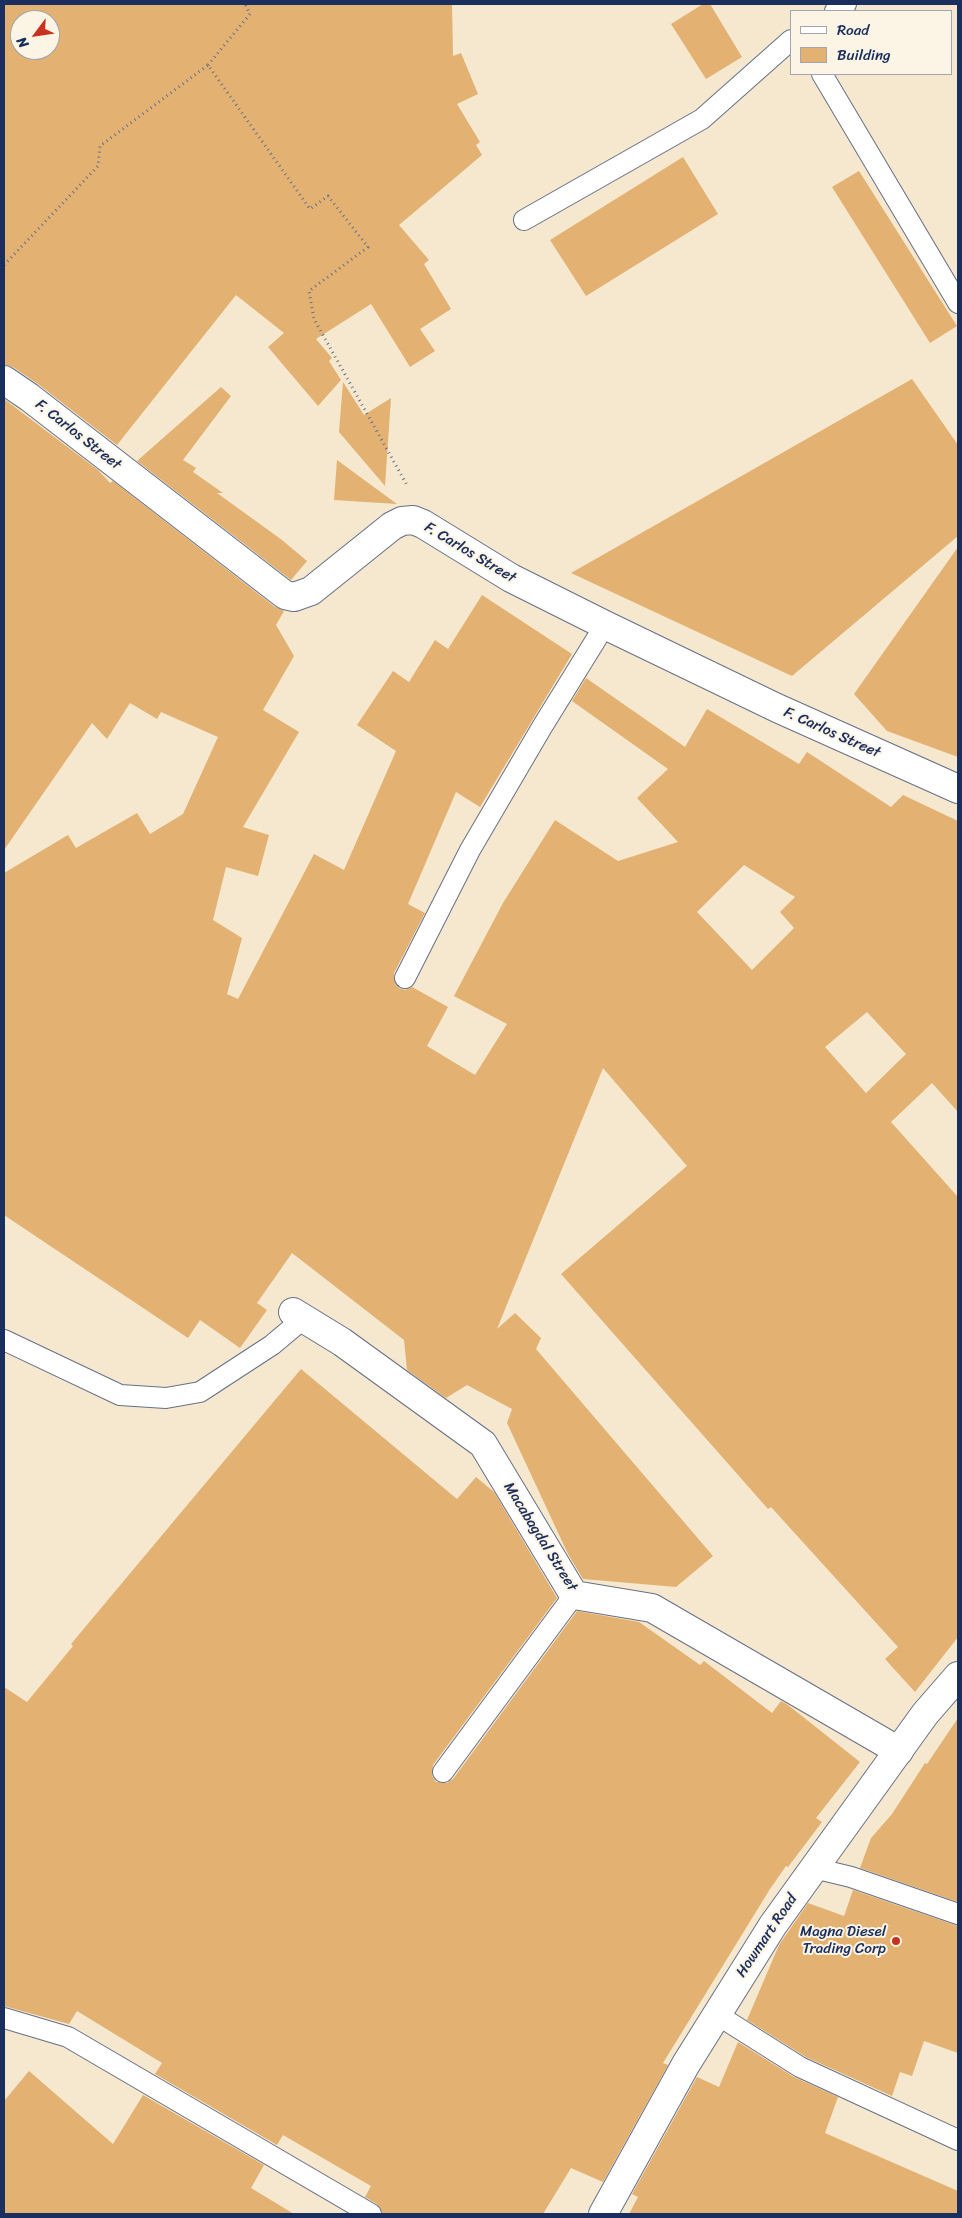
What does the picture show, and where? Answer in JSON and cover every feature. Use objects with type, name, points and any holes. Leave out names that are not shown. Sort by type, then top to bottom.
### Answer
[{"type":"street","name":"F. Carlos Street","points":[[4,380],[30,397],[285,595],[294,596],[311,591],[392,526],[402,521],[413,520],[423,524],[511,578],[605,625],[777,708],[958,789]]},
{"type":"street","name":"Macabagdal Street","points":[[298,1316],[342,1342],[483,1444],[574,1595],[652,1608],[899,1751]]},
{"type":"street","name":"Howmart Road","points":[[603,2214],[716,2014],[773,1926],[925,1714],[958,1676]]},
{"type":"lane","points":[[524,220],[702,119],[790,41]]},
{"type":"lane","points":[[823,75],[958,303]]},
{"type":"lane","points":[[404,978],[470,850],[542,727],[605,625]]},
{"type":"lane","points":[[4,1340],[120,1395],[166,1398],[200,1392],[272,1346],[298,1316]]},
{"type":"lane","points":[[443,1772],[574,1595]]},
{"type":"lane","points":[[814,1868],[851,1877],[958,1914]]},
{"type":"lane","points":[[716,2014],[800,2067],[958,2140]]},
{"type":"lane","points":[[4,2018],[68,2037],[371,2214]]},
{"type":"path","points":[[4,265],[98,166],[100,146],[208,65],[250,14],[245,4]]},
{"type":"path","points":[[208,65],[310,209],[328,196],[368,247],[309,291],[314,319],[412,493],[413,520]]},
{"type":"building","points":[[4,4],[452,4],[453,56],[461,53],[478,94],[457,104],[480,142],[476,145],[482,155],[399,225],[429,260],[424,264],[451,309],[420,329],[435,351],[410,367],[371,304],[316,339],[332,358],[329,361],[341,380],[318,406],[268,347],[284,333],[236,295],[117,445],[13,367],[4,365]]},
{"type":"building","points":[[703,4],[710,4],[742,57],[706,79],[671,24]]},
{"type":"building","points":[[683,157],[718,214],[586,296],[550,240]]},
{"type":"building","points":[[859,171],[957,326],[930,343],[832,187]]},
{"type":"building","points":[[912,379],[958,445],[958,536],[792,676],[571,573]]},
{"type":"building","points":[[343,382],[364,415],[391,398],[385,486],[339,432]]},
{"type":"building","points":[[221,387],[231,396],[183,460],[196,468],[193,472],[223,493],[217,493],[282,540],[307,561],[291,580],[137,461]]},
{"type":"building","points":[[4,399],[98,470],[110,483],[113,481],[275,607],[284,611],[276,625],[294,656],[263,710],[299,732],[243,827],[269,835],[258,876],[226,867],[213,920],[242,938],[227,994],[238,999],[314,854],[344,870],[396,751],[357,725],[393,671],[409,682],[435,640],[448,649],[482,595],[572,654],[480,807],[456,792],[408,904],[425,913],[394,973],[395,984],[405,990],[412,987],[448,1007],[427,1046],[475,1075],[507,1024],[454,996],[503,903],[555,820],[618,861],[678,842],[637,798],[668,769],[572,701],[586,678],[685,747],[707,709],[799,764],[807,752],[891,807],[903,795],[958,821],[958,1112],[932,1083],[891,1122],[958,1197],[958,1637],[915,1692],[885,1659],[898,1647],[771,1507],[768,1509],[561,1274],[687,1166],[603,1068],[497,1329],[515,1313],[541,1338],[536,1349],[713,1556],[676,1587],[583,1579],[568,1554],[507,1423],[512,1409],[467,1385],[446,1398],[443,1396],[407,1370],[404,1340],[292,1253],[257,1303],[267,1310],[240,1348],[200,1320],[188,1338],[4,1215],[4,873],[68,835],[76,848],[137,813],[150,834],[183,814],[218,737],[161,712],[157,719],[130,703],[107,739],[92,723],[4,850]],"holes":[[[744,865],[795,897],[780,912],[794,928],[752,970],[697,912]],[[867,1012],[906,1054],[866,1093],[825,1047]]]},
{"type":"building","points":[[337,460],[397,504],[334,500]]},
{"type":"building","points":[[958,547],[958,757],[887,731],[854,694]]},
{"type":"building","points":[[301,1369],[457,1499],[476,1477],[494,1492],[557,1598],[433,1765],[432,1776],[436,1782],[447,1783],[453,1779],[577,1611],[639,1622],[700,1665],[704,1661],[772,1713],[781,1701],[788,1705],[860,1762],[816,1818],[822,1822],[770,1889],[663,2063],[668,2065],[603,2182],[571,2168],[543,2214],[383,2214],[377,2204],[365,2197],[371,2186],[283,2135],[277,2145],[155,2074],[162,2063],[77,2011],[69,2024],[4,2006],[4,1687],[27,1702],[73,1646],[71,1644]]},
{"type":"building","points":[[958,1718],[958,1902],[860,1868],[871,1838],[892,1814],[925,1763],[927,1764]]},
{"type":"building","points":[[853,1890],[958,1926],[958,2053],[924,2041],[912,2076],[900,2072],[892,2096],[806,2057],[747,2020],[779,1945],[808,1903],[844,1916]]},
{"type":"building","points":[[738,2042],[794,2077],[838,2097],[825,2133],[958,2191],[958,2214],[629,2214],[638,2197],[632,2194],[697,2077],[719,2087]]},
{"type":"building","points":[[29,2071],[113,2144],[143,2095],[264,2165],[251,2188],[294,2214],[4,2214],[4,2101]]},
{"type":"place","name":"Magna Diesel Trading Corp","points":[[896,1941]]}]
